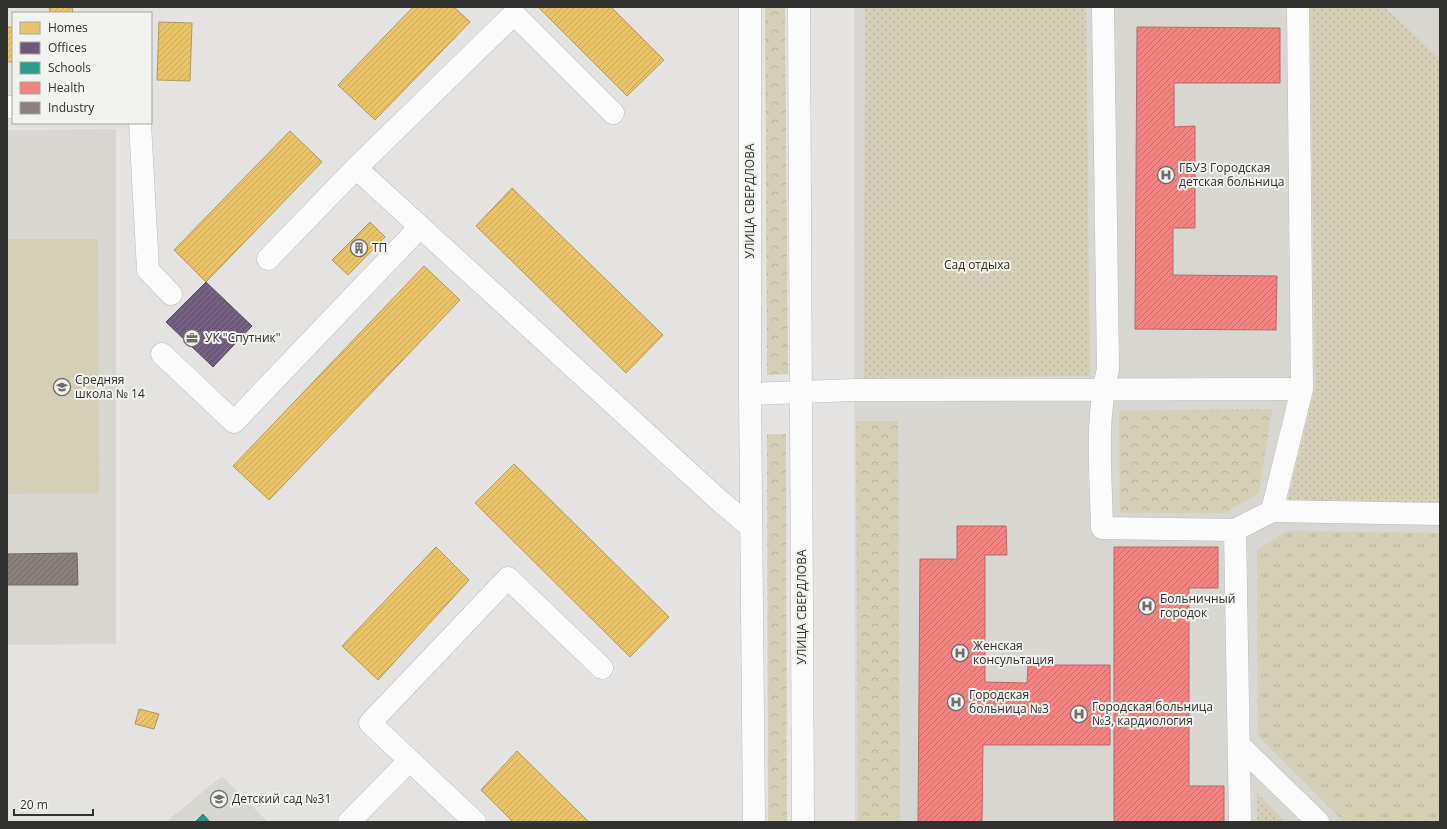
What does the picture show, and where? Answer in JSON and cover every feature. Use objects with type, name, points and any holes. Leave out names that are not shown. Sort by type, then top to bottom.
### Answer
[{"type":"street","name":"УЛИЦА СВЕРДЛОВА","points":[[750,7],[750,394],[754,822]]},
{"type":"street","name":"УЛИЦА СВЕРДЛОВА","points":[[800,7],[803,822]]},
{"type":"street","points":[[1103,7],[1108,369],[1103,389],[1100,423],[1102,528],[1235,530],[1272,511],[1440,514]]},
{"type":"street","points":[[1272,511],[1302,389],[1298,7]]},
{"type":"street","points":[[268,259],[510,10],[613,113]]},
{"type":"street","points":[[140,124],[148,270],[171,294]]},
{"type":"street","points":[[356,168],[721,502],[751,527]]},
{"type":"street","points":[[162,354],[234,422],[420,227]]},
{"type":"street","points":[[750,394],[854,390],[1302,389]]},
{"type":"street","points":[[1235,530],[1240,822]]},
{"type":"street","points":[[475,822],[370,723],[508,578],[602,668]]},
{"type":"street","points":[[1238,745],[1318,822]]},
{"type":"street","points":[[348,822],[409,760]]},
{"type":"shaded area","name":"Больничный городок","points":[[854,7],[1440,7],[1440,822],[855,822]]},
{"type":"shaded area","name":"Средняя школа № 14","points":[[116,129],[116,644],[7,645],[7,130]]},
{"type":"shaded area","name":"Детский сад №31","points":[[222,776],[268,822],[166,822]]},
{"type":"green space","points":[[765,7],[785,7],[788,374],[767,375]]},
{"type":"green space","name":"Сад отдыха","points":[[865,7],[1086,7],[1090,376],[864,378]]},
{"type":"green space","points":[[1310,7],[1384,7],[1440,59],[1440,502],[1287,503],[1315,387]]},
{"type":"green space","points":[[7,239],[98,239],[99,493],[7,494]]},
{"type":"green space","points":[[1272,409],[1259,493],[1225,513],[1120,513],[1119,411]]},
{"type":"green space","points":[[856,421],[898,421],[900,822],[858,822]]},
{"type":"green space","points":[[767,434],[786,434],[787,822],[768,822]]},
{"type":"green space","points":[[1287,531],[1440,533],[1440,822],[1344,822],[1258,736],[1257,550]]},
{"type":"green space","points":[[1257,793],[1285,822],[1257,822]]},
{"type":"building: Homes","points":[[49,7],[72,7],[73,12],[50,12]]},
{"type":"building: Homes","points":[[413,7],[454,7],[470,22],[375,120],[338,85]]},
{"type":"building: Homes","points":[[538,7],[611,7],[664,60],[627,96]]},
{"type":"building: Homes","points":[[159,22],[192,23],[190,81],[157,80]]},
{"type":"building: Homes","points":[[7,27],[12,27],[12,62],[7,62]]},
{"type":"building: Homes","points":[[290,131],[322,162],[206,282],[174,250]]},
{"type":"building: Homes","points":[[512,188],[663,335],[626,373],[476,226]]},
{"type":"building: Homes","name":"ТП","points":[[370,222],[385,237],[348,275],[332,260]]},
{"type":"building: Homes","points":[[424,266],[460,300],[269,500],[233,466]]},
{"type":"building: Homes","points":[[514,464],[669,617],[630,657],[475,503]]},
{"type":"building: Homes","points":[[436,547],[469,580],[378,680],[342,646]]},
{"type":"building: Homes","points":[[139,709],[159,714],[154,729],[135,724]]},
{"type":"building: Homes","points":[[517,751],[589,822],[513,822],[481,790]]},
{"type":"building: Offices","points":[[206,282],[252,326],[213,367],[166,322]]},
{"type":"building: Schools","points":[[203,814],[210,822],[195,822]]},
{"type":"building: Health","points":[[1137,27],[1280,28],[1280,83],[1174,83],[1174,127],[1195,126],[1195,228],[1173,228],[1173,275],[1277,276],[1276,330],[1135,329]]},
{"type":"building: Health","points":[[957,526],[1006,526],[1007,555],[985,555],[985,682],[1027,683],[1028,665],[1110,665],[1110,745],[983,745],[982,822],[918,822],[920,559],[957,559]]},
{"type":"building: Health","points":[[1114,547],[1218,547],[1218,588],[1189,588],[1189,786],[1224,786],[1224,822],[1114,822]]},
{"type":"building: Industry","points":[[77,553],[78,585],[7,585],[7,554]]},
{"type":"place","name":"ГБУЗ Городская детская больница","points":[[1166,175]]},
{"type":"place","name":"ТП","points":[[359,248]]},
{"type":"place","name":"УК \"Спутник\"","points":[[192,338]]},
{"type":"place","name":"Средняя школа № 14","points":[[62,387]]},
{"type":"place","name":"Больничный городок","points":[[1147,606]]},
{"type":"place","name":"Женская консультация","points":[[960,653]]},
{"type":"place","name":"Городская больница №3","points":[[956,702]]},
{"type":"place","name":"Городская больница №3, кардиология","points":[[1079,714]]},
{"type":"place","name":"Детский сад №31","points":[[219,799]]}]
